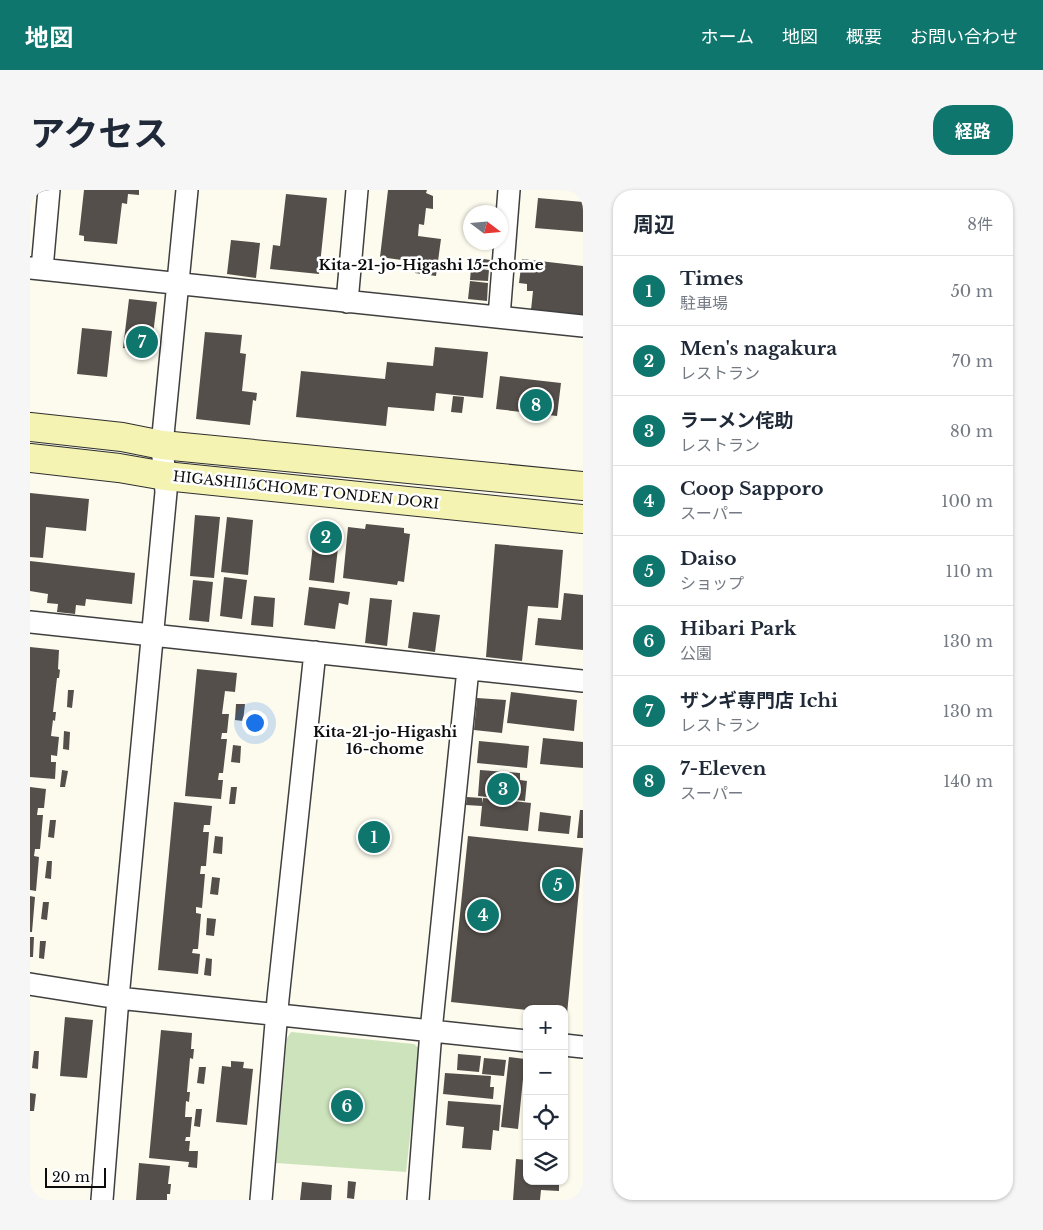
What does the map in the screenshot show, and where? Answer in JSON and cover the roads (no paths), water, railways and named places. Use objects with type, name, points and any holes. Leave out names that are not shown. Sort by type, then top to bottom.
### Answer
[{"type":"street","points":[[49,190],[36,268],[583,326]]},
{"type":"street","points":[[102,1200],[118,998],[166,492],[162,445],[187,190]]},
{"type":"street","points":[[347,302],[357,190]]},
{"type":"street","points":[[499,317],[510,190]]},
{"type":"street","points":[[30,427],[122,437],[162,445],[583,486]]},
{"type":"street","name":"HIGASHI15CHOME TONDEN DORI","points":[[30,458],[119,468],[165,476],[583,519]]},
{"type":"street","points":[[30,622],[583,681]]},
{"type":"street","points":[[261,1200],[277,1014],[315,652]]},
{"type":"street","points":[[418,1200],[431,1030],[468,669]]},
{"type":"street","points":[[30,984],[118,998],[523,1041]]},
{"type":"street","points":[[568,1045],[583,1047]]},
{"type":"place","name":"ザンギ専門店 Ichi","points":[[142,342]]},
{"type":"place","name":"7-Eleven","points":[[536,405]]},
{"type":"place","name":"Men's nagakura","points":[[326,537]]},
{"type":"place","name":"ラーメン侘助","points":[[503,789]]},
{"type":"place","name":"Times","points":[[374,837]]},
{"type":"place","name":"Daiso","points":[[558,885]]},
{"type":"place","name":"Coop Sapporo","points":[[483,915]]},
{"type":"place","name":"Hibari Park","points":[[347,1106]]},
{"type":"district","name":"Kita-21-jo-Higashi 15-chome","points":[[431,265]]},
{"type":"district","name":"Kita-21-jo-Higashi 16-chome","points":[[385,740]]}]
